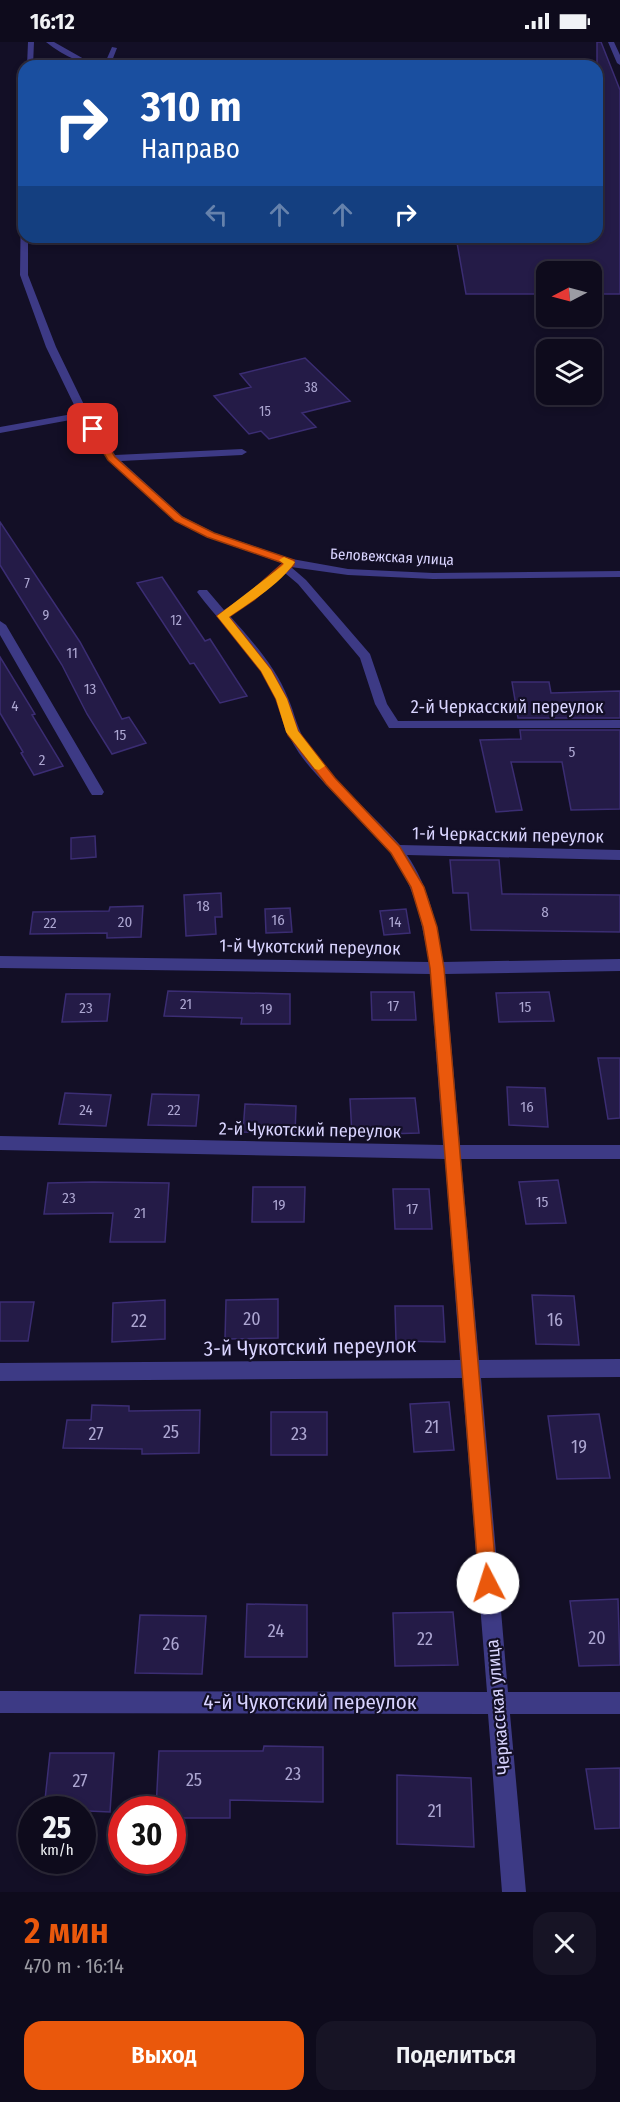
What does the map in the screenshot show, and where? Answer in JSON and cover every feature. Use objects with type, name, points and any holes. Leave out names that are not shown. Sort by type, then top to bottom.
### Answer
[{"type":"street","points":[[30,60],[31,42]]},
{"type":"street","points":[[50,42],[82,60]]},
{"type":"street","points":[[611,42],[620,63]]},
{"type":"street","points":[[109,60],[114,48]]},
{"type":"street","name":"Беловежская улица","points":[[24,243],[24,275],[51,347],[84,415],[111,458],[179,519],[211,535],[288,565],[348,572],[433,576],[620,574]]},
{"type":"street","points":[[0,430],[84,415]]},
{"type":"street","points":[[111,458],[242,452]]},
{"type":"street","points":[[222,616],[251,597],[288,565]]},
{"type":"street","name":"2-й Черкасский переулок","points":[[288,565],[366,657],[381,704],[394,725],[620,724]]},
{"type":"street","name":"Черкасская улица","points":[[203,592],[266,670],[282,699],[292,732],[331,781],[396,850],[417,887],[430,927],[437,968],[514,1892]]},
{"type":"street","points":[[0,625],[97,792]]},
{"type":"street","name":"1-й Черкасский переулок","points":[[396,850],[575,856],[620,855]]},
{"type":"street","name":"1-й Чукотский переулок","points":[[0,962],[437,968],[620,965]]},
{"type":"street","name":"2-й Чукотский переулок","points":[[0,1143],[451,1152],[620,1152]]},
{"type":"street","name":"3-й Чукотский переулок","points":[[0,1372],[620,1368]]},
{"type":"street","name":"4-й Чукотский переулок","points":[[0,1702],[620,1703]]},
{"type":"building","points":[[597,42],[601,42],[620,90],[620,294],[602,294],[602,261],[536,261],[536,294],[466,294],[457,243],[603,243],[603,60],[597,60]]},
{"type":"building","points":[[305,358],[350,401],[302,413],[316,427],[269,439],[261,431],[249,434],[214,396],[251,387],[240,374]]},
{"type":"building","points":[[0,522],[80,642],[122,719],[129,717],[146,743],[112,754],[87,714],[62,665],[0,565]]},
{"type":"building","points":[[162,577],[205,641],[210,639],[247,696],[220,703],[194,663],[190,664],[137,583]]},
{"type":"building","points":[[0,657],[63,766],[34,775],[21,753],[23,752],[0,713]]},
{"type":"building","points":[[512,682],[549,682],[551,693],[620,691],[620,718],[518,718]]},
{"type":"building","points":[[520,730],[620,730],[620,809],[571,810],[562,762],[511,762],[522,810],[496,812],[480,740],[521,739]]},
{"type":"building","points":[[95,836],[96,857],[71,859],[71,838]]},
{"type":"building","points":[[450,860],[499,860],[502,894],[620,895],[620,932],[471,930],[468,893],[453,893]]},
{"type":"building","points":[[221,893],[222,917],[215,917],[216,934],[186,936],[184,895]]},
{"type":"building","points":[[143,906],[141,937],[107,938],[107,933],[30,934],[33,912],[109,911],[110,907]]},
{"type":"building","points":[[290,908],[292,932],[266,933],[265,909]]},
{"type":"building","points":[[406,909],[410,933],[384,935],[380,911]]},
{"type":"building","points":[[168,991],[290,994],[290,1024],[241,1024],[242,1018],[164,1016]]},
{"type":"building","points":[[371,992],[414,992],[416,1020],[372,1020]]},
{"type":"building","points":[[549,992],[554,1021],[499,1022],[496,993]]},
{"type":"building","points":[[66,994],[110,994],[107,1021],[62,1022]]},
{"type":"building","points":[[598,1058],[620,1058],[620,1118],[608,1119]]},
{"type":"building","points":[[507,1087],[545,1088],[548,1127],[509,1125]]},
{"type":"building","points":[[65,1093],[111,1095],[106,1126],[59,1124]]},
{"type":"building","points":[[152,1094],[199,1095],[196,1126],[148,1125]]},
{"type":"building","points":[[415,1098],[419,1133],[352,1135],[350,1099]]},
{"type":"building","points":[[245,1104],[296,1106],[295,1134],[243,1132]]},
{"type":"building","points":[[558,1180],[566,1223],[526,1224],[519,1182]]},
{"type":"building","points":[[48,1183],[169,1183],[165,1242],[110,1242],[113,1213],[44,1214]]},
{"type":"building","points":[[253,1187],[305,1187],[304,1222],[252,1222]]},
{"type":"building","points":[[393,1189],[429,1189],[432,1229],[395,1229]]},
{"type":"building","points":[[532,1295],[574,1296],[579,1345],[536,1344]]},
{"type":"building","points":[[278,1299],[278,1338],[225,1339],[226,1300]]},
{"type":"building","points":[[165,1300],[165,1339],[112,1342],[113,1303]]},
{"type":"building","points":[[0,1302],[34,1302],[28,1341],[0,1341]]},
{"type":"building","points":[[395,1306],[443,1306],[445,1342],[396,1341]]},
{"type":"building","points":[[449,1402],[454,1450],[414,1452],[410,1404]]},
{"type":"building","points":[[92,1405],[129,1406],[129,1411],[200,1410],[199,1453],[142,1454],[142,1449],[63,1448],[67,1420],[91,1420]]},
{"type":"building","points":[[271,1412],[327,1412],[327,1455],[271,1455]]},
{"type":"building","points":[[599,1414],[610,1478],[557,1479],[548,1416]]},
{"type":"building","points":[[618,1599],[620,1665],[579,1666],[570,1601]]},
{"type":"building","points":[[247,1604],[307,1605],[307,1657],[245,1657]]},
{"type":"building","points":[[453,1612],[458,1665],[395,1666],[393,1613]]},
{"type":"building","points":[[140,1615],[206,1616],[202,1674],[135,1673]]},
{"type":"building","points":[[264,1746],[323,1747],[323,1802],[230,1800],[230,1818],[186,1818],[186,1796],[157,1796],[159,1751],[263,1751]]},
{"type":"building","points":[[50,1753],[114,1753],[108,1812],[96,1811],[96,1796],[45,1796]]},
{"type":"building","points":[[620,1768],[620,1828],[595,1829],[586,1769]]},
{"type":"building","points":[[397,1775],[471,1778],[474,1847],[397,1844]]},
{"type":"slow traffic","points":[[284,560],[290,562],[286,568],[251,597],[222,616],[266,670],[282,699],[292,732],[319,766]]},
{"type":"route","points":[[93,429],[111,458],[179,519],[211,535],[290,562],[251,597],[222,616],[266,670],[282,699],[292,732],[331,781],[396,850],[417,887],[430,927],[437,968],[488,1583]]}]
